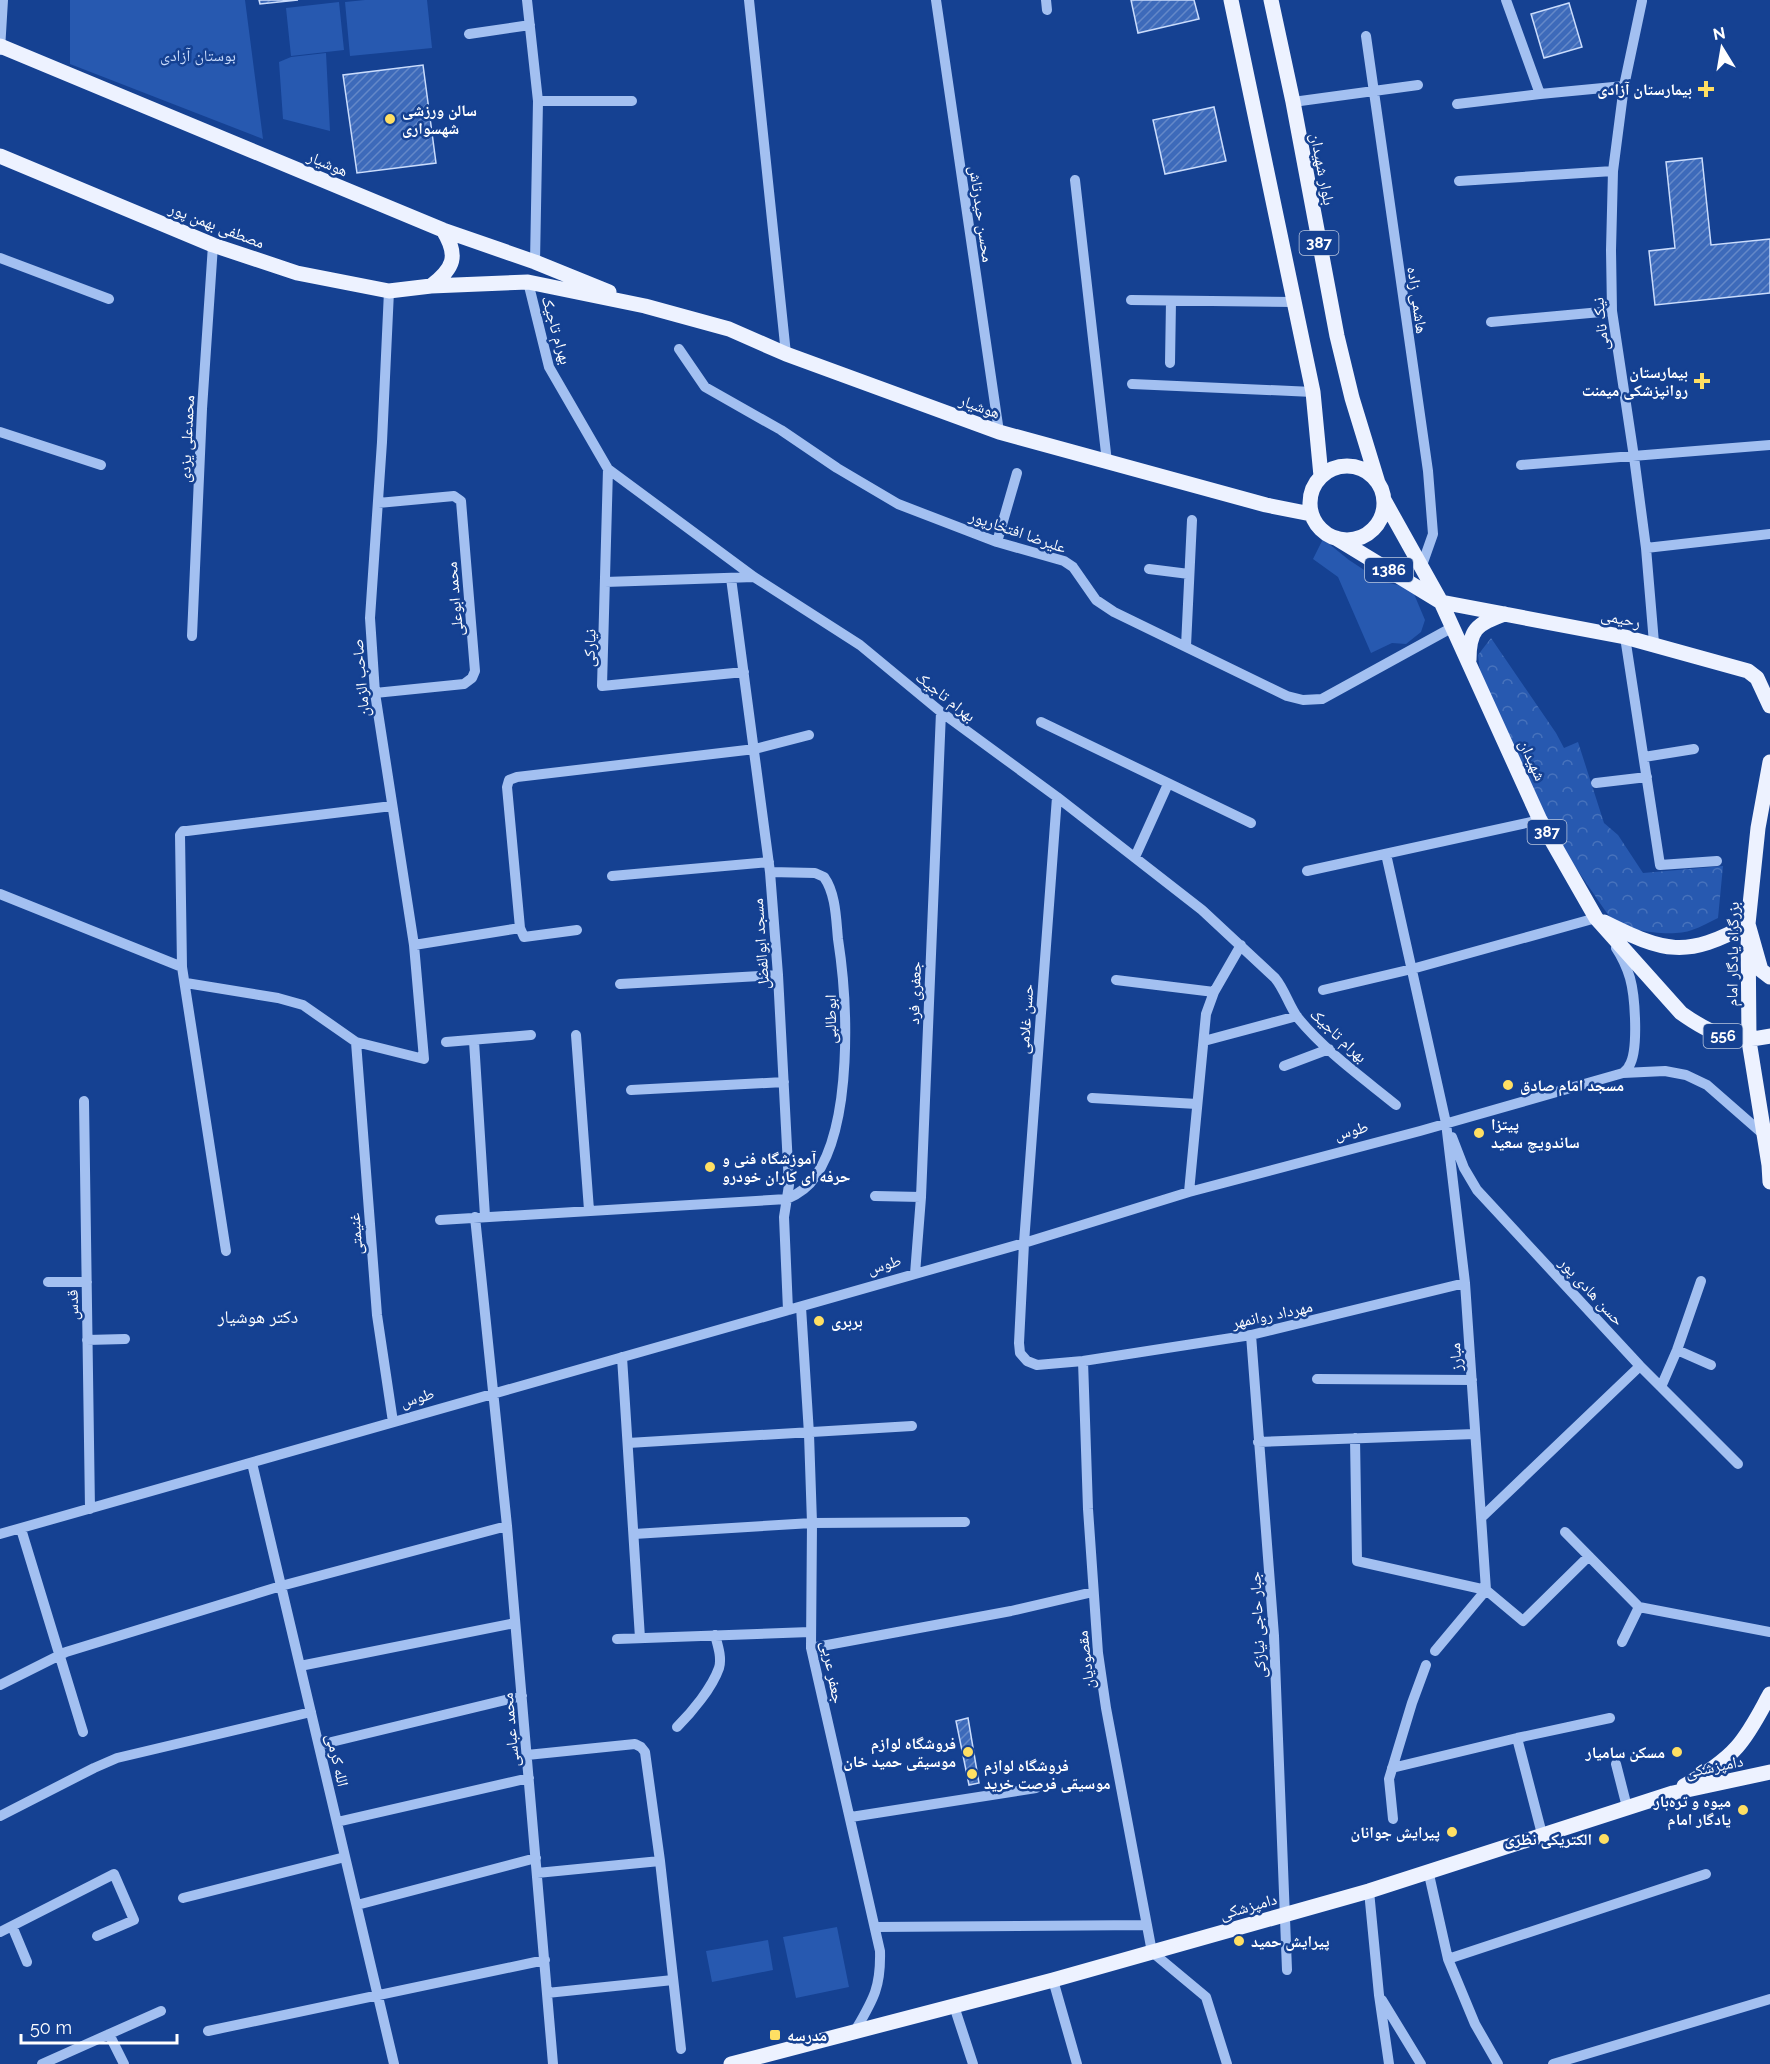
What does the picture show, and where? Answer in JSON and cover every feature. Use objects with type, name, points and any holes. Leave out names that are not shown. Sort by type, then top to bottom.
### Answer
[{"type":"main road","name":"387","points":[[1231,0],[1313,392],[1322,476]]},
{"type":"main road","name":"بلوار شهیدان","points":[[1270,0],[1293,102],[1337,336],[1352,398],[1378,483]]},
{"type":"main road","name":"هوشیار","points":[[0,47],[443,230],[535,262],[645,306]]},
{"type":"main road","name":"مصطفی بهمن پور","points":[[0,156],[213,244],[297,273],[389,291],[431,286],[528,282]]},
{"type":"main road","points":[[431,286],[446,275],[453,260],[450,242],[443,230]]},
{"type":"main road","name":"هوشیار","points":[[528,282],[645,306],[729,329],[786,354],[999,432],[1266,505],[1311,514]]},
{"type":"main road","points":[[1353,466],[1363,470],[1378,483],[1384,500],[1379,521],[1360,537],[1348,540],[1336,538],[1321,529],[1311,514],[1310,495],[1315,484],[1331,469],[1353,466]]},
{"type":"main road","name":"شهیدان","points":[[1384,500],[1441,602],[1540,820],[1596,918],[1681,1013]]},
{"type":"main road","name":"1386","points":[[1336,538],[1441,602]]},
{"type":"main road","name":"رحیمی","points":[[1441,602],[1654,643],[1748,671],[1757,678],[1770,706]]},
{"type":"main road","points":[[1469,663],[1469,644],[1473,633],[1480,625],[1506,614]]},
{"type":"main road","name":"بزرگراه یادگار امام","points":[[1770,762],[1758,828],[1748,924],[1749,1041],[1770,1182]]},
{"type":"main road","points":[[1596,918],[1640,940],[1671,949],[1715,940],[1748,924],[1761,970],[1770,977]]},
{"type":"main road","name":"556","points":[[1681,1013],[1698,1025],[1733,1039],[1749,1041],[1770,1036]]},
{"type":"main road","points":[[1763,1134],[1770,1113]]},
{"type":"main road","points":[[1673,1793],[1714,1767],[1737,1747],[1753,1725],[1770,1694]]},
{"type":"main road","name":"دامپزشکی","points":[[731,2064],[1053,1980],[1369,1891],[1428,1870],[1673,1793],[1770,1772]]},
{"type":"street","points":[[0,47],[3,0]]},
{"type":"street","points":[[527,0],[538,101],[535,262]]},
{"type":"street","points":[[749,0],[786,354]]},
{"type":"street","name":"محسن حیدرتاش","points":[[936,0],[999,432]]},
{"type":"street","points":[[1506,0],[1540,94]]},
{"type":"street","name":"نیک نامی","points":[[1642,1],[1624,86],[1613,171],[1612,311],[1646,548],[1654,643]]},
{"type":"street","points":[[469,34],[530,25]]},
{"type":"street","name":"هاشمی زاده","points":[[1366,36],[1428,471],[1433,534],[1421,568]]},
{"type":"street","points":[[1293,102],[1418,85]]},
{"type":"street","points":[[1457,104],[1624,86]]},
{"type":"street","points":[[538,101],[632,101]]},
{"type":"street","points":[[1459,181],[1613,171]]},
{"type":"street","points":[[1075,180],[1107,462]]},
{"type":"street","name":"محمدعلی یزدی","points":[[192,636],[202,409],[213,244]]},
{"type":"street","points":[[0,258],[109,299]]},
{"type":"street","name":"بهرام تاجیک","points":[[528,282],[549,367],[608,469],[754,577],[860,645],[941,712],[1057,797],[1202,910],[1268,970],[1282,986],[1297,1016],[1329,1049],[1396,1105]]},
{"type":"street","name":"صاحب الزمان","points":[[356,1042],[424,1059],[414,945],[375,693],[370,618],[389,291]]},
{"type":"street","points":[[1131,300],[1295,302]]},
{"type":"street","points":[[1170,363],[1171,301]]},
{"type":"street","points":[[1491,322],[1612,311]]},
{"type":"street","name":"علیرضا افتخارپور","points":[[679,349],[705,387],[781,430],[837,468],[898,504],[997,542],[1064,561],[1073,567],[1096,600],[1114,612],[1287,696],[1303,700],[1322,699],[1452,627]]},
{"type":"street","points":[[1132,384],[1313,392]]},
{"type":"street","points":[[0,432],[101,465]]},
{"type":"street","points":[[1521,465],[1770,445]]},
{"type":"street","name":"نیارکی","points":[[608,469],[603,686],[744,672]]},
{"type":"street","points":[[997,542],[1017,473]]},
{"type":"street","name":"محمد ابوعلی","points":[[375,693],[464,684],[472,678],[475,670],[461,501],[453,496],[378,503]]},
{"type":"street","points":[[1186,646],[1192,520]]},
{"type":"street","points":[[1646,548],[1770,534]]},
{"type":"street","points":[[1149,569],[1189,574]]},
{"type":"street","points":[[605,582],[754,577]]},
{"type":"street","name":"مسجد ابوالفضل","points":[[731,578],[770,867],[789,1185],[784,1217],[788,1310]]},
{"type":"street","points":[[1625,637],[1660,866],[1717,861]]},
{"type":"street","name":"جعفری فرد","points":[[915,1274],[921,1197],[941,712]]},
{"type":"street","points":[[1041,722],[1251,823]]},
{"type":"street","points":[[577,930],[524,937],[520,928],[507,787],[509,780],[517,777],[755,749],[808,735]]},
{"type":"street","points":[[1644,757],[1694,749]]},
{"type":"street","points":[[1596,783],[1647,777]]},
{"type":"street","points":[[1135,857],[1168,784]]},
{"type":"street","name":"حسن غلامی","points":[[1057,797],[1024,1243],[1020,1353],[1026,1361],[1037,1365],[1083,1361]]},
{"type":"street","points":[[226,1251],[182,967],[180,835],[183,831],[393,806]]},
{"type":"street","points":[[1307,871],[1540,820]]},
{"type":"street","points":[[1386,854],[1446,1123]]},
{"type":"street","points":[[612,876],[770,867]]},
{"type":"street","name":"ابوطالبی","points":[[770,867],[814,873],[824,877],[832,892],[844,976],[846,1033],[844,1072],[832,1141],[815,1178],[802,1191],[786,1199]]},
{"type":"street","points":[[0,894],[182,967]]},
{"type":"street","points":[[1323,990],[1412,969],[1596,918],[1622,957],[1630,978],[1635,1041],[1630,1066],[1623,1073]]},
{"type":"street","points":[[414,945],[520,928]]},
{"type":"street","points":[[1190,1191],[1206,1014],[1214,992],[1241,945]]},
{"type":"street","points":[[620,984],[778,975]]},
{"type":"street","points":[[1116,980],[1214,992]]},
{"type":"street","points":[[186,983],[278,998],[303,1005],[356,1042]]},
{"type":"street","points":[[1204,1041],[1297,1016]]},
{"type":"street","points":[[446,1042],[531,1035]]},
{"type":"street","points":[[576,1035],[589,1210]]},
{"type":"street","name":"محمد عباسی","points":[[474,1041],[480,1217],[553,2064]]},
{"type":"street","name":"غنیمتی","points":[[356,1042],[377,1315],[393,1422]]},
{"type":"street","points":[[1284,1066],[1329,1049]]},
{"type":"street","name":"طوس","points":[[0,1534],[1024,1243],[1190,1191],[1623,1073],[1665,1071],[1686,1075],[1707,1085],[1763,1134]]},
{"type":"street","points":[[631,1090],[784,1082]]},
{"type":"street","points":[[1092,1098],[1197,1104]]},
{"type":"street","name":"قدس","points":[[84,1101],[90,1509]]},
{"type":"street","name":"مبارز","points":[[1446,1123],[1465,1283],[1486,1590]]},
{"type":"street","name":"حسن هادی پور","points":[[1446,1123],[1464,1168],[1477,1191],[1640,1366],[1738,1464]]},
{"type":"street","points":[[874,1196],[921,1197]]},
{"type":"street","points":[[440,1220],[786,1199]]},
{"type":"street","points":[[1661,1387],[1677,1350],[1701,1281]]},
{"type":"street","points":[[48,1282],[87,1282]]},
{"type":"street","name":"مهرداد روانمهر","points":[[1083,1361],[1251,1335],[1465,1283]]},
{"type":"street","name":"جعفر عربی","points":[[801,1306],[812,1523],[811,1648],[880,1951],[881,1973],[876,1995],[855,2031]]},
{"type":"street","name":"جبار حاجی نیازکی","points":[[1251,1335],[1274,1636],[1287,1970]]},
{"type":"street","points":[[87,1340],[125,1339]]},
{"type":"street","points":[[1677,1350],[1711,1365]]},
{"type":"street","points":[[622,1357],[640,1638]]},
{"type":"street","name":"مقصودیان","points":[[1083,1361],[1093,1592],[1098,1653],[1106,1708],[1152,1952]]},
{"type":"street","points":[[1481,1518],[1640,1366]]},
{"type":"street","points":[[1317,1380],[1472,1380]]},
{"type":"street","points":[[628,1443],[809,1434],[912,1426]]},
{"type":"street","points":[[1258,1442],[1475,1434]]},
{"type":"street","points":[[1355,1438],[1357,1561],[1486,1590],[1522,1621],[1588,1557]]},
{"type":"street","name":"الله کرمی","points":[[252,1462],[394,2064]]},
{"type":"street","points":[[634,1534],[812,1523],[965,1522]]},
{"type":"street","points":[[0,1686],[60,1655],[281,1586],[507,1526]]},
{"type":"street","points":[[21,1528],[83,1732]]},
{"type":"street","points":[[1565,1532],[1639,1607],[1770,1632]]},
{"type":"street","points":[[1435,1651],[1486,1590]]},
{"type":"street","points":[[811,1648],[1011,1611],[1093,1592]]},
{"type":"street","points":[[1622,1642],[1639,1607]]},
{"type":"street","points":[[300,1666],[516,1623]]},
{"type":"street","points":[[618,1639],[810,1632]]},
{"type":"street","points":[[677,1727],[701,1700],[719,1669],[719,1651],[715,1635]]},
{"type":"street","points":[[1393,1819],[1389,1779],[1426,1665]]},
{"type":"street","points":[[319,1745],[522,1696]]},
{"type":"street","points":[[0,1816],[117,1758],[311,1712]]},
{"type":"street","points":[[1392,1768],[1610,1718]]},
{"type":"street","points":[[1516,1738],[1542,1834]]},
{"type":"street","points":[[527,1755],[635,1744],[641,1747],[647,1760],[681,2049]]},
{"type":"street","points":[[1616,1764],[1627,1807]]},
{"type":"street","points":[[337,1822],[529,1778]]},
{"type":"street","points":[[850,1817],[1036,1788]]},
{"type":"street","points":[[183,1898],[345,1857]]},
{"type":"street","points":[[357,1905],[536,1858]]},
{"type":"street","points":[[537,1873],[660,1861]]},
{"type":"street","points":[[1428,1870],[1448,1959],[1475,2024],[1498,2064]]},
{"type":"street","points":[[0,1932],[114,1874],[134,1920],[98,1936]]},
{"type":"street","points":[[1448,1959],[1706,1874]]},
{"type":"street","points":[[1369,1891],[1379,1995],[1389,2064]]},
{"type":"street","points":[[876,1927],[1147,1925]]},
{"type":"street","points":[[12,1926],[27,1962]]},
{"type":"street","points":[[1152,1952],[1206,1997],[1227,2064]]},
{"type":"street","points":[[208,2031],[544,1960]]},
{"type":"street","points":[[547,1993],[673,1980]]},
{"type":"street","points":[[1053,1980],[1073,2063]]},
{"type":"street","points":[[1379,1995],[1421,2064]]},
{"type":"street","points":[[1553,2064],[1770,1999]]},
{"type":"street","points":[[954,2006],[973,2064]]},
{"type":"street","points":[[42,2064],[56,2061],[161,2010]]},
{"type":"street","points":[[109,2034],[124,2064]]},
{"type":"green space","name":"بوستان آزادی","points":[[70,0],[245,0],[263,139],[70,64]]},
{"type":"green space","points":[[427,0],[432,48],[350,56],[345,2]]},
{"type":"green space","points":[[339,2],[344,50],[291,56],[286,8]]},
{"type":"green space","points":[[326,53],[330,131],[283,119],[279,62],[291,57]]},
{"type":"green space","points":[[1323,539],[1381,581],[1402,586],[1414,594],[1425,620],[1421,632],[1406,644],[1392,643],[1371,653],[1338,577],[1313,559]]},
{"type":"green space","points":[[1491,638],[1564,748],[1578,742],[1604,823],[1618,835],[1643,873],[1723,866],[1718,918],[1692,930],[1663,933],[1630,928],[1609,915],[1550,830],[1480,672],[1478,655]]},
{"type":"green space","points":[[837,1927],[849,1987],[796,1998],[783,1937]]},
{"type":"green space","points":[[768,1940],[773,1970],[712,1982],[706,1951]]},
{"type":"building","points":[[259,0],[298,0],[260,4]]},
{"type":"building","points":[[1131,0],[1194,0],[1199,19],[1138,33]]},
{"type":"building","points":[[1569,3],[1582,47],[1544,58],[1531,14]]},
{"type":"building","name":"سالن ورزشی شهسواری","points":[[423,65],[436,163],[357,173],[343,75]]},
{"type":"building","points":[[1214,107],[1226,161],[1165,174],[1153,120]]},
{"type":"building","points":[[1702,158],[1711,245],[1770,239],[1770,293],[1655,305],[1649,251],[1675,248],[1666,162]]},
{"type":"building","name":"فروشگاه لوازم موسیقی حمید خان","points":[[968,1718],[979,1783],[969,1785],[956,1721]]},
{"type":"place","name":"بیمارستان آزادی","points":[[1706,89]]},
{"type":"place","name":"سالن ورزشی شهسواری","points":[[390,119]]},
{"type":"place","name":"بیمارستان روانپزشکی میمنت","points":[[1702,381]]},
{"type":"place","name":"مسجد امام صادق","points":[[1508,1085]]},
{"type":"place","name":"پیتزا ساندویچ سعید","points":[[1479,1133]]},
{"type":"place","name":"آموزشگاه فنی و حرفه ای کاران خودرو","points":[[710,1167]]},
{"type":"place","name":"بربری","points":[[819,1321]]},
{"type":"place","name":"فروشگاه لوازم موسیقی حمید خان","points":[[968,1752]]},
{"type":"place","name":"مسکن سامیار","points":[[1677,1752]]},
{"type":"place","name":"فروشگاه لوازم موسیقی فرصت خرید","points":[[972,1774]]},
{"type":"place","name":"میوه و تره‌بار یادگار امام","points":[[1743,1810]]},
{"type":"place","name":"پیرایش جوانان","points":[[1452,1832]]},
{"type":"place","name":"الکتریکی نظری","points":[[1604,1839]]},
{"type":"place","name":"پیرایش حمید","points":[[1239,1941]]},
{"type":"place","name":"مدرسه","points":[[775,2035]]},
{"type":"district","name":"دکتر هوشیار","points":[[258,1317]]}]
